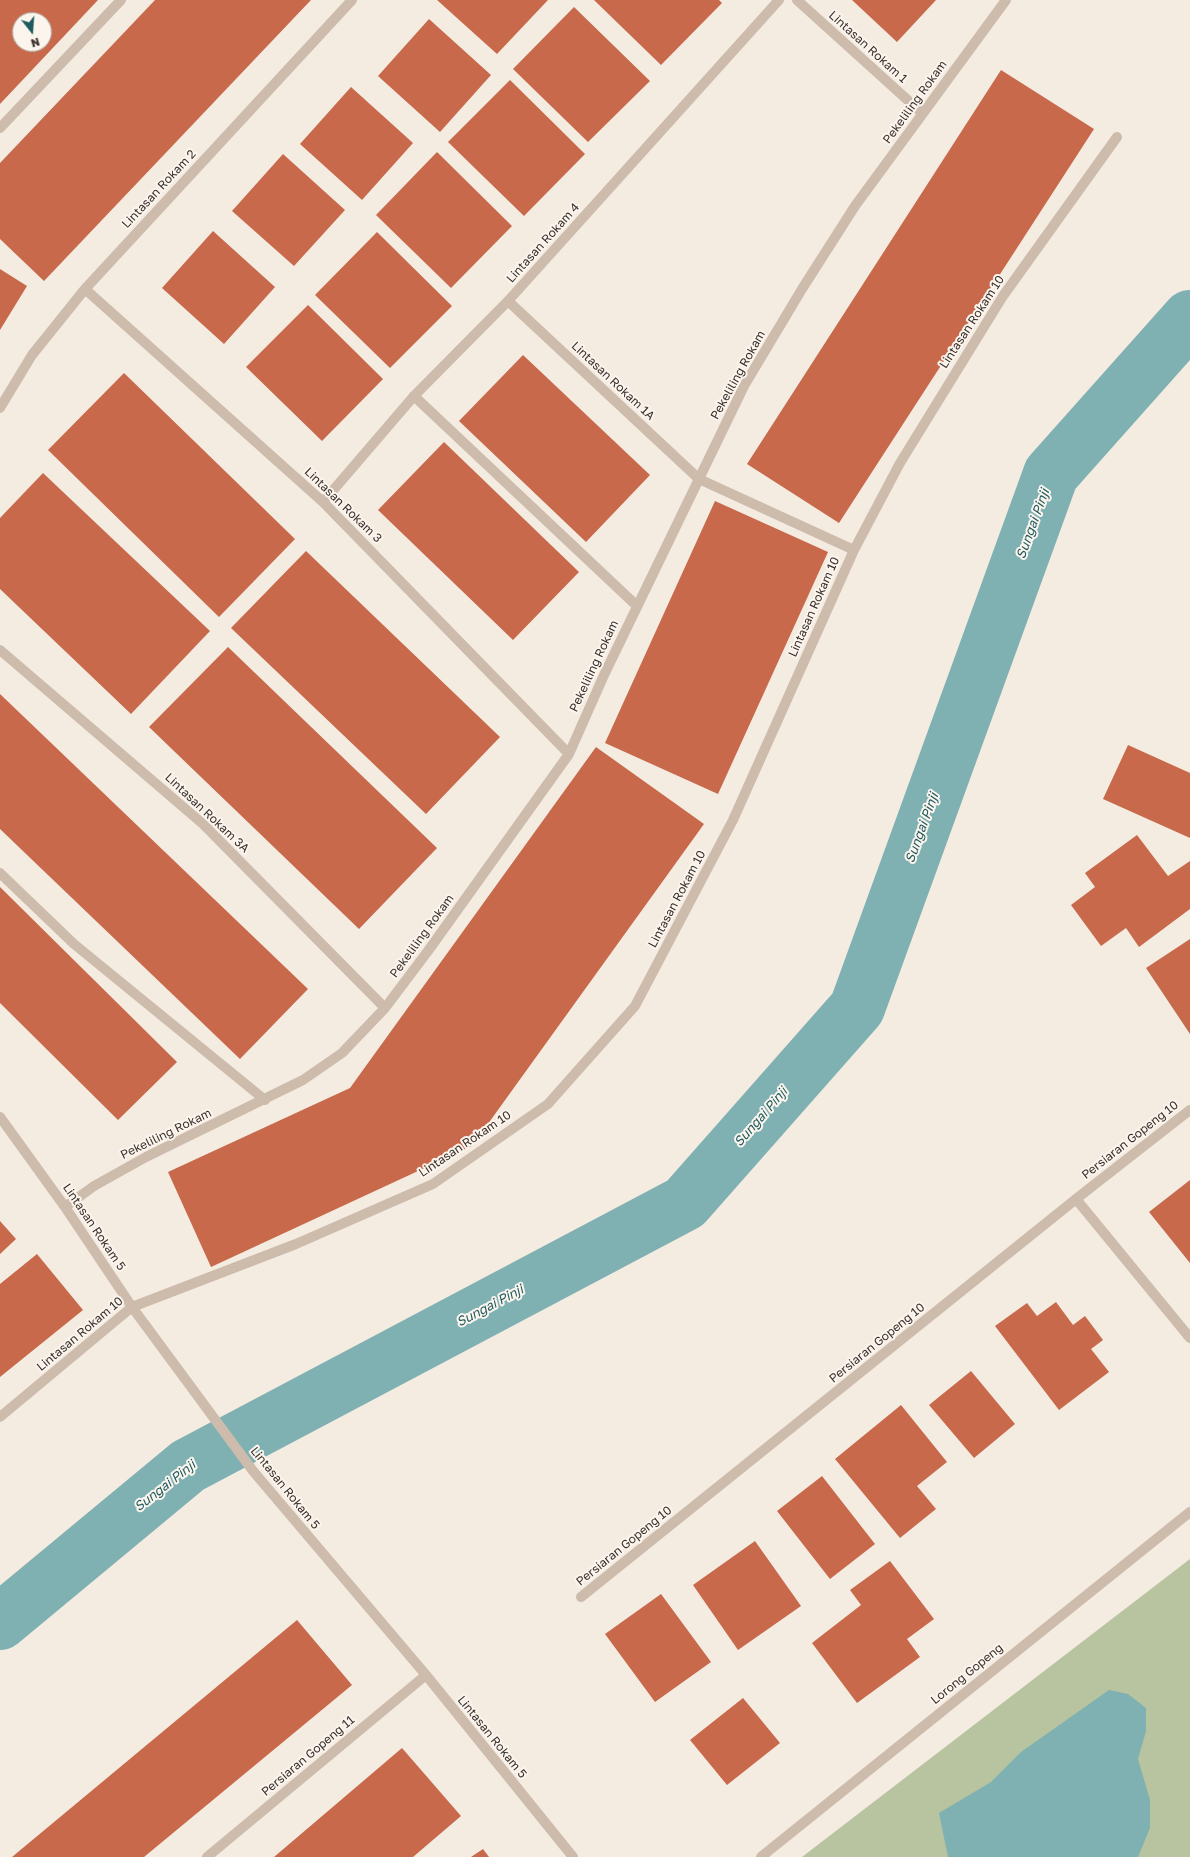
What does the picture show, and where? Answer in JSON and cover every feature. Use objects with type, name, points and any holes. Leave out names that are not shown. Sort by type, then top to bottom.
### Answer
[{"type":"street","points":[[0,128],[121,0]]},
{"type":"street","name":"Lintasan Rokam 2","points":[[0,408],[32,356],[84,289],[352,0]]},
{"type":"street","name":"Lintasan Rokam 4","points":[[323,502],[414,396],[508,301],[779,0]]},
{"type":"street","name":"Lintasan Rokam 1","points":[[797,0],[922,113]]},
{"type":"street","name":"Pekeliling Rokam","points":[[65,1207],[94,1186],[146,1157],[265,1100],[303,1080],[342,1053],[385,1008],[428,952],[569,754],[637,606],[744,386],[802,289],[855,206],[1006,0]]},
{"type":"street","name":"Lintasan Rokam 10","points":[[0,1417],[132,1307],[296,1244],[433,1184],[548,1104],[635,1006],[733,820],[854,550],[900,463],[1003,296],[1117,137]]},
{"type":"street","name":"Lintasan Rokam 3","points":[[84,289],[323,502],[569,754]]},
{"type":"street","name":"Lintasan Rokam 1A","points":[[508,301],[699,479],[854,550]]},
{"type":"street","points":[[414,396],[637,606]]},
{"type":"street","name":"Lintasan Rokam 3A","points":[[0,650],[203,824],[385,1008]]},
{"type":"street","points":[[0,873],[74,944],[265,1100]]},
{"type":"street","name":"Persiaran Gopeng 10","points":[[581,1597],[1190,1110]]},
{"type":"street","name":"Lintasan Rokam 5","points":[[2,1124],[65,1207],[132,1307],[253,1471],[426,1675],[573,1857]]},
{"type":"street","points":[[1076,1200],[1190,1338]]},
{"type":"street","name":"Lorong Gopeng","points":[[761,1857],[1190,1512]]},
{"type":"street","name":"Persiaran Gopeng 11","points":[[206,1857],[426,1675]]},
{"type":"green space","points":[[1190,1559],[1190,1857],[802,1857]]},
{"type":"water","points":[[1109,1690],[1128,1694],[1146,1708],[1146,1731],[1138,1759],[1150,1800],[1150,1828],[1138,1857],[948,1857],[939,1813],[991,1782],[1021,1752]]},
{"type":"building","points":[[0,0],[98,0],[52,49],[52,12],[12,12],[12,52],[49,52],[0,104]]},
{"type":"building","points":[[155,0],[311,0],[44,281],[0,239],[0,163]]},
{"type":"building","points":[[437,0],[548,0],[497,54]]},
{"type":"building","points":[[594,0],[719,0],[722,3],[661,65]]},
{"type":"building","points":[[852,0],[936,0],[897,42]]},
{"type":"building","points":[[574,7],[650,81],[588,142],[513,69]]},
{"type":"building","points":[[429,19],[491,75],[440,132],[378,76]]},
{"type":"building","points":[[1001,70],[1094,129],[839,523],[747,464]]},
{"type":"building","points":[[510,80],[585,154],[524,216],[448,142]]},
{"type":"building","points":[[351,87],[413,143],[362,200],[300,144]]},
{"type":"building","points":[[437,152],[512,226],[451,288],[376,215]]},
{"type":"building","points":[[283,154],[345,210],[294,266],[232,211]]},
{"type":"building","points":[[213,231],[275,287],[224,344],[162,288]]},
{"type":"building","points":[[377,232],[452,306],[390,368],[315,295]]},
{"type":"building","points":[[0,269],[27,286],[0,330]]},
{"type":"building","points":[[308,305],[383,379],[322,441],[246,367]]},
{"type":"building","points":[[523,355],[650,475],[586,542],[459,421]]},
{"type":"building","points":[[124,373],[295,539],[219,617],[48,450]]},
{"type":"building","points":[[444,442],[579,572],[513,640],[378,510]]},
{"type":"building","points":[[43,473],[210,631],[131,714],[0,589],[0,518]]},
{"type":"building","points":[[715,501],[828,552],[718,794],[605,743]]},
{"type":"building","points":[[306,551],[500,737],[426,814],[231,628]]},
{"type":"building","points":[[228,647],[437,848],[359,929],[149,727]]},
{"type":"building","points":[[0,694],[308,989],[240,1059],[0,829]]},
{"type":"building","points":[[1128,745],[1190,773],[1190,838],[1103,799]]},
{"type":"building","points":[[596,747],[704,824],[472,1146],[211,1267],[168,1172],[350,1088]]},
{"type":"building","points":[[1137,835],[1168,876],[1190,861],[1190,909],[1139,947],[1126,928],[1101,946],[1071,905],[1095,887],[1085,873]]},
{"type":"building","points":[[0,887],[177,1062],[118,1120],[0,1003]]},
{"type":"building","points":[[1190,939],[1190,1034],[1146,968]]},
{"type":"building","points":[[1190,1180],[1190,1263],[1149,1212]]},
{"type":"building","points":[[0,1221],[16,1239],[0,1254]]},
{"type":"building","points":[[37,1254],[83,1310],[0,1377],[0,1284]]},
{"type":"building","points":[[1056,1302],[1073,1325],[1085,1316],[1103,1340],[1091,1349],[1109,1372],[1059,1410],[995,1326],[1027,1303],[1037,1316]]},
{"type":"building","points":[[971,1371],[1015,1424],[974,1458],[929,1405]]},
{"type":"building","points":[[901,1405],[947,1462],[917,1486],[936,1509],[900,1538],[835,1459]]},
{"type":"building","points":[[822,1476],[875,1544],[830,1579],[777,1511]]},
{"type":"building","points":[[755,1541],[801,1606],[738,1650],[693,1585]]},
{"type":"building","points":[[890,1561],[934,1619],[907,1639],[920,1657],[857,1703],[812,1643],[861,1605],[850,1590]]},
{"type":"building","points":[[661,1594],[711,1662],[655,1702],[605,1634]]},
{"type":"building","points":[[297,1620],[352,1685],[144,1857],[12,1857]]},
{"type":"building","points":[[743,1698],[780,1743],[727,1785],[690,1740]]},
{"type":"building","points":[[402,1748],[461,1816],[413,1857],[274,1857]]},
{"type":"building","points":[[483,1849],[489,1857],[471,1857]]},
{"type":"waterway","name":"Sungai Pinji","points":[[0,1622],[188,1466],[685,1203],[857,1008],[1051,474],[1190,318]]}]
